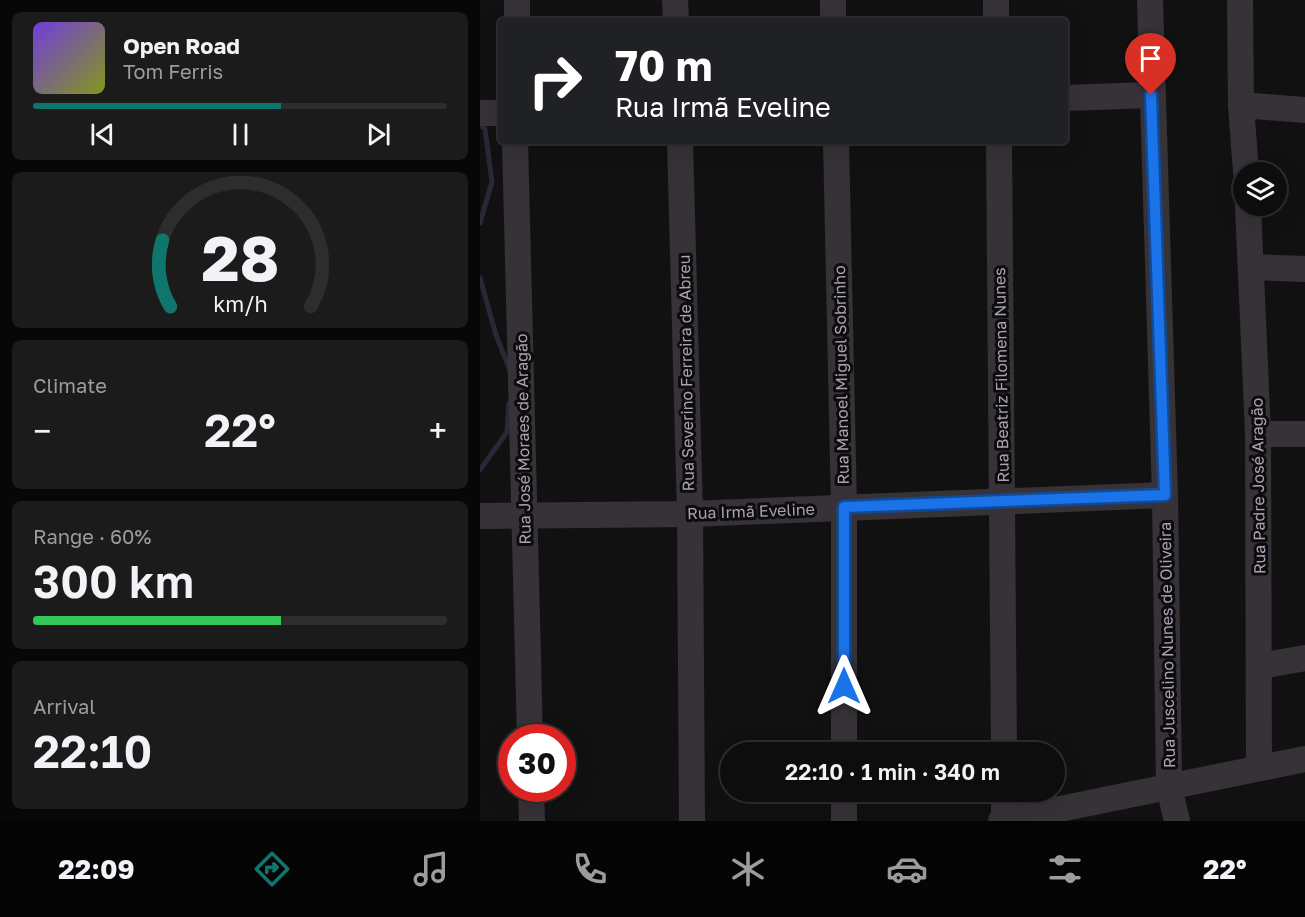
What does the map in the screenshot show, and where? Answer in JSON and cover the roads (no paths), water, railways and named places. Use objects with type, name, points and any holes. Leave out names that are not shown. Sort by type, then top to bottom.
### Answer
[{"type":"street","points":[[517,0],[517,18]]},
{"type":"street","points":[[675,0],[676,18]]},
{"type":"street","points":[[833,0],[833,18]]},
{"type":"street","points":[[996,0],[996,18]]},
{"type":"street","name":"Rua Juscelino Nunes de Oliveira","points":[[1150,0],[1151,95],[1165,495],[1169,787],[1177,821]]},
{"type":"street","points":[[1240,0],[1241,105],[1245,162]]},
{"type":"street","points":[[1068,98],[1151,95]]},
{"type":"street","points":[[1241,105],[1305,110]]},
{"type":"street","points":[[480,113],[498,113]]},
{"type":"street","name":"Rua José Moraes de Aragão","points":[[515,144],[530,724]]},
{"type":"street","name":"Rua Severino Ferreira de Abreu","points":[[680,144],[690,514],[692,821]]},
{"type":"street","name":"Rua Manoel Miguel Sobrinho","points":[[836,144],[844,507],[844,742]]},
{"type":"street","name":"Rua Beatriz Filomena Nunes","points":[[999,144],[1004,742]]},
{"type":"street","name":"Rua Padre José Aragão","points":[[1249,216],[1258,434],[1259,768]]},
{"type":"street","points":[[1252,267],[1305,269]]},
{"type":"street","points":[[1258,434],[1305,434]]},
{"type":"street","name":"Rua Irmã Eveline","points":[[480,516],[690,514],[1165,495]]},
{"type":"street","points":[[1260,666],[1305,658]]},
{"type":"street","points":[[1004,802],[1003,821],[1305,759]]},
{"type":"street","points":[[531,802],[532,821]]},
{"type":"street","points":[[844,802],[844,821]]},
{"type":"waterway","points":[[480,125],[485,129],[492,182],[480,223]]},
{"type":"waterway","points":[[480,278],[496,335],[511,373]]},
{"type":"waterway","points":[[480,470],[507,432],[509,403]]}]
